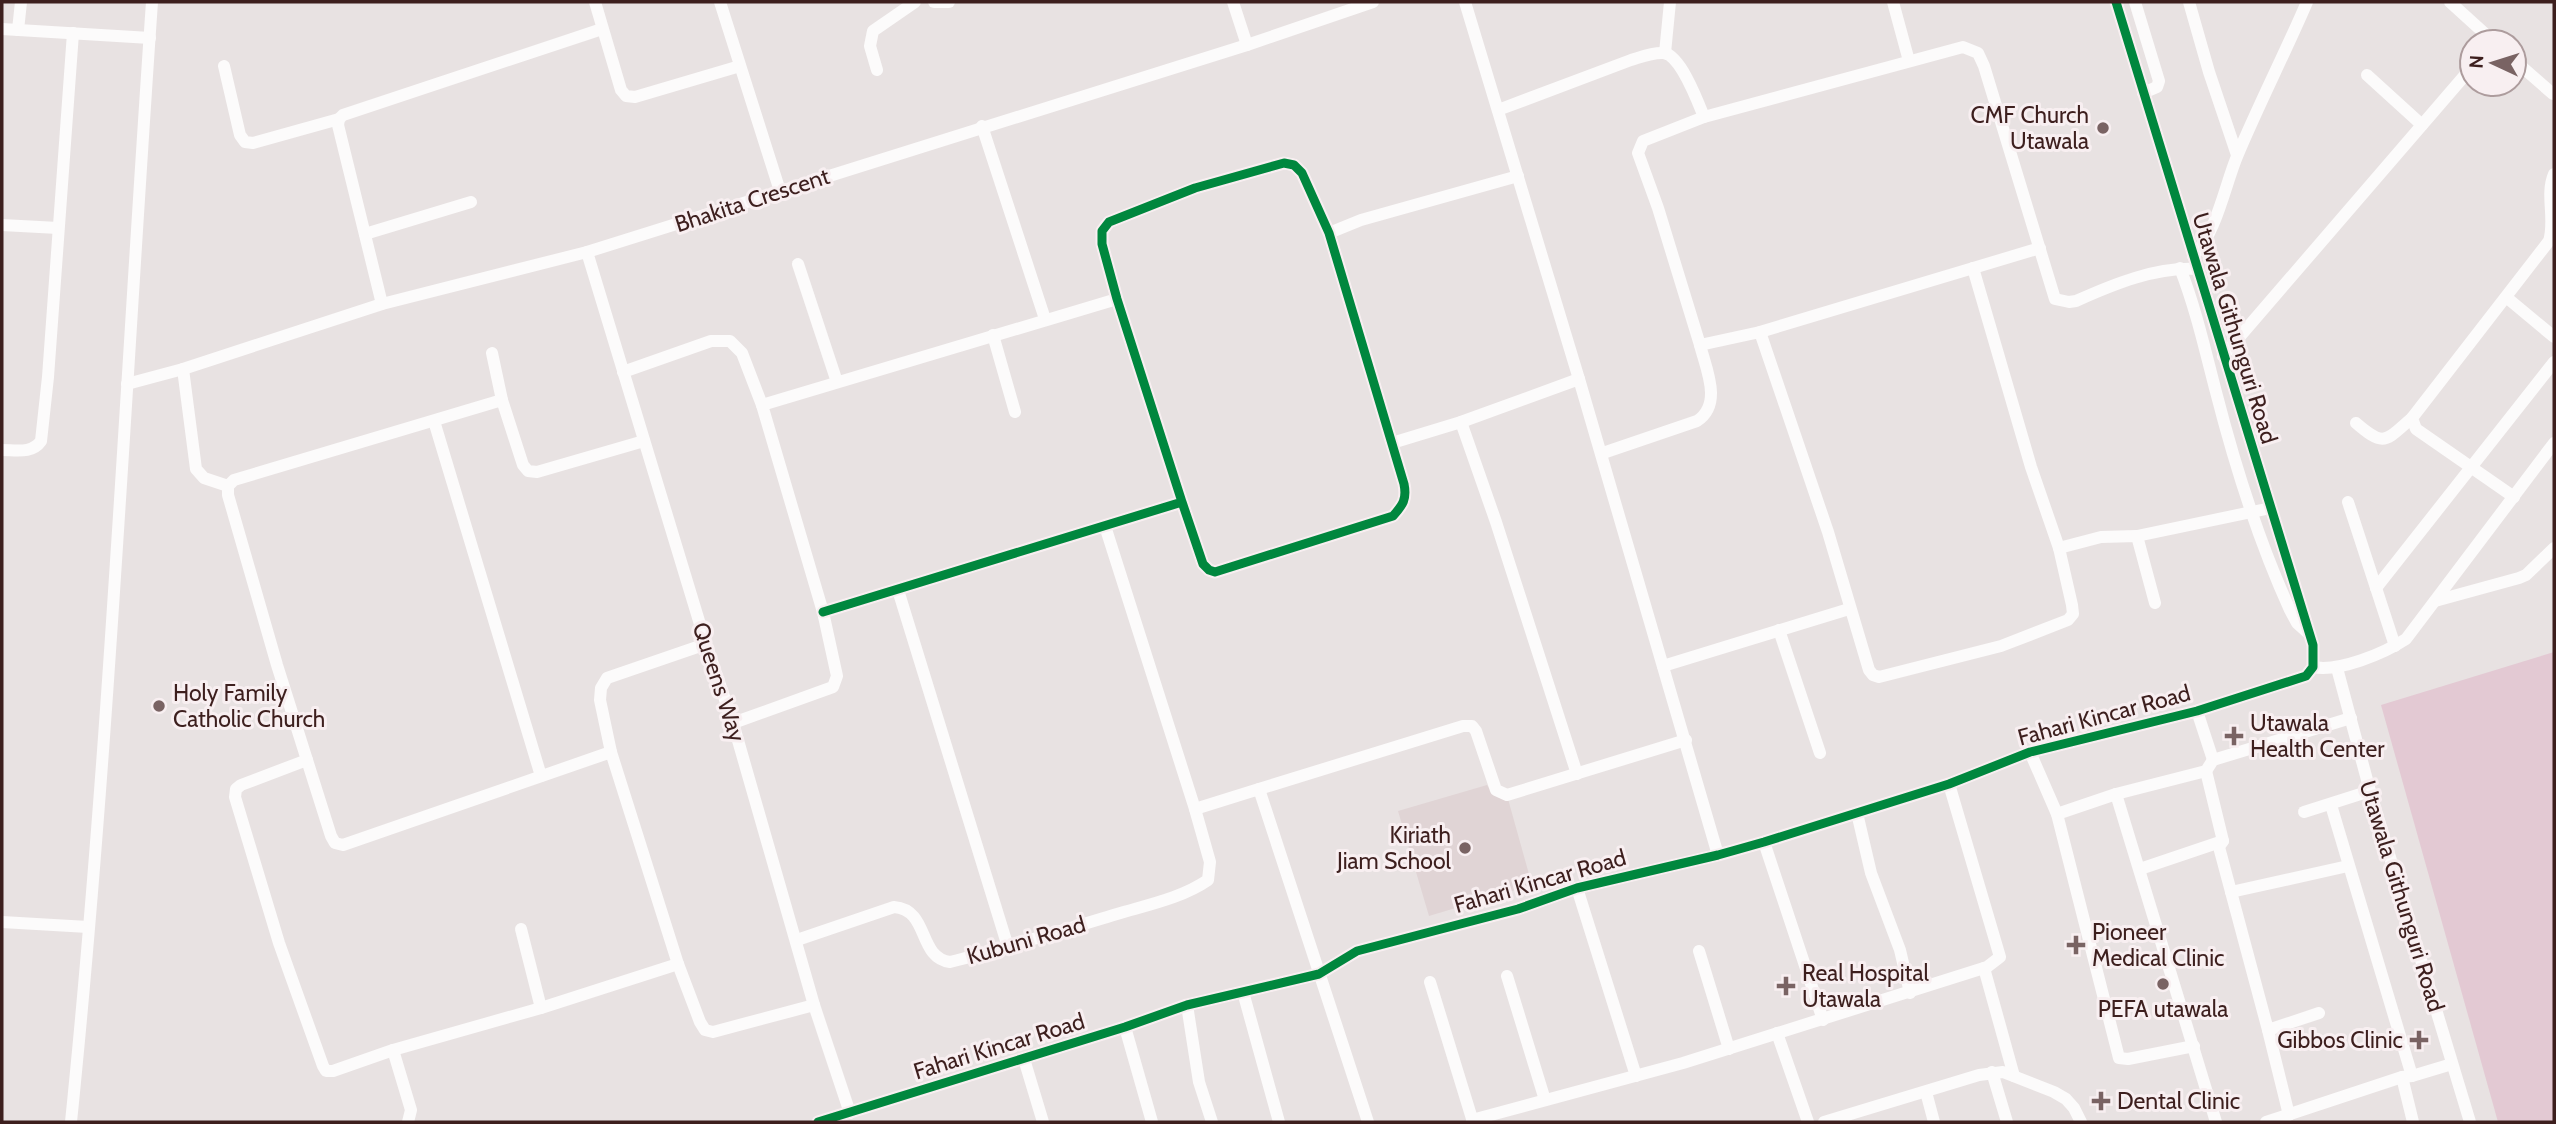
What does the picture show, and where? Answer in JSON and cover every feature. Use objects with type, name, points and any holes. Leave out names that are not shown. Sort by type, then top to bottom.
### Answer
[{"type":"street","points":[[18,30],[21,2]]},
{"type":"street","points":[[71,1122],[113,616],[152,2]]},
{"type":"street","points":[[595,2],[621,90],[626,96],[635,97],[740,66]]},
{"type":"street","points":[[720,2],[780,191]]},
{"type":"street","points":[[877,70],[870,46],[873,31],[915,2]]},
{"type":"street","points":[[934,2],[949,2]]},
{"type":"street","points":[[1233,2],[1247,45]]},
{"type":"street","name":"Bhakita Crescent","points":[[127,384],[183,369],[382,304],[587,252],[1247,45],[1373,2]]},
{"type":"street","points":[[1465,2],[1603,453],[1718,855]]},
{"type":"street","points":[[1665,53],[1670,2]]},
{"type":"street","points":[[1893,2],[1909,61]]},
{"type":"street","name":"Utawala Githunguri Road","points":[[2116,2],[2197,269],[2201,304],[2223,356],[2310,634],[2313,667]]},
{"type":"street","points":[[2135,2],[2159,81],[2157,87],[2143,93]]},
{"type":"street","points":[[2189,2],[2208,72],[2238,155]]},
{"type":"street","points":[[2193,18],[2200,2]]},
{"type":"street","points":[[2193,256],[2203,243],[2238,155],[2307,2]]},
{"type":"street","points":[[2450,2],[2479,28]]},
{"type":"street","points":[[2122,23],[2139,18]]},
{"type":"street","points":[[2,29],[150,38]]},
{"type":"street","points":[[224,66],[240,135],[245,142],[253,143],[338,118],[602,29]]},
{"type":"street","points":[[2,450],[28,450],[36,448],[41,441],[73,33]]},
{"type":"street","points":[[1603,453],[1697,421],[1706,415],[1710,408],[1711,386],[1700,345],[1658,208],[1638,153],[1643,141],[1704,117],[1963,47],[1978,53],[1984,66],[2055,299],[2069,302],[2121,282],[2180,268],[2197,269]]},
{"type":"street","points":[[1498,110],[1631,60],[1665,53],[1676,61],[1694,92],[1704,117]]},
{"type":"street","points":[[2528,72],[2553,94]]},
{"type":"street","points":[[2367,75],[2422,125]]},
{"type":"street","points":[[2223,356],[2458,83]]},
{"type":"street","points":[[338,118],[382,304]]},
{"type":"street","points":[[982,127],[1045,319]]},
{"type":"street","points":[[1284,163],[1294,165],[1302,173],[1329,233],[1392,443],[1406,495],[1404,504],[1393,516],[1216,572],[1203,564],[1117,299],[1102,244],[1102,231],[1109,222],[1195,188],[1284,163]]},
{"type":"street","points":[[2356,423],[2375,439],[2381,439],[2391,436],[2412,418],[2549,241],[2552,233],[2551,190],[2554,174]]},
{"type":"street","points":[[1329,233],[1361,220],[1518,176]]},
{"type":"street","points":[[365,234],[471,202]]},
{"type":"street","points":[[2,225],[58,228]]},
{"type":"street","points":[[1700,345],[1760,332],[2040,248]]},
{"type":"street","name":"Queens Way","points":[[587,252],[706,644],[733,723],[814,1005],[850,1113]]},
{"type":"street","points":[[798,264],[837,382]]},
{"type":"street","points":[[1760,332],[1828,533],[1869,670],[1879,677],[2001,646],[2068,620],[2073,614],[2059,548],[2031,467],[1973,268]]},
{"type":"street","points":[[2180,268],[2201,304],[2216,394],[2251,513],[2294,617],[2310,634]]},
{"type":"street","points":[[2506,297],[2554,337]]},
{"type":"street","points":[[762,405],[1117,299]]},
{"type":"street","points":[[993,335],[1015,412]]},
{"type":"street","points":[[622,372],[711,341],[730,341],[742,353],[762,405],[823,612],[837,676],[833,687],[733,723]]},
{"type":"street","points":[[492,353],[502,401],[523,465],[528,471],[537,472],[644,441]]},
{"type":"street","points":[[2376,588],[2554,362]]},
{"type":"street","points":[[183,369],[197,469],[204,478],[228,486]]},
{"type":"street","points":[[1392,443],[1461,422],[1579,379]]},
{"type":"street","points":[[2216,394],[2233,389]]},
{"type":"street","points":[[502,401],[234,480],[228,486],[228,495],[269,639],[335,843],[343,845],[611,752]]},
{"type":"street","points":[[2412,418],[2416,429],[2514,497]]},
{"type":"street","points":[[434,421],[541,776]]},
{"type":"street","points":[[1461,422],[1577,774]]},
{"type":"street","points":[[2313,667],[2337,668],[2395,646],[2406,639],[2554,443]]},
{"type":"street","points":[[823,612],[1182,502]]},
{"type":"street","points":[[2348,502],[2395,646]]},
{"type":"street","points":[[2059,548],[2101,537],[2137,536],[2271,508]]},
{"type":"street","points":[[1105,526],[1195,808],[1463,726],[1472,726],[1476,731],[1496,790],[1507,795],[1686,740]]},
{"type":"street","points":[[2137,536],[2155,603]]},
{"type":"street","points":[[2435,601],[2519,578],[2554,548]]},
{"type":"street","points":[[2272,568],[2287,562]]},
{"type":"street","points":[[898,590],[1008,947]]},
{"type":"street","points":[[1663,666],[1849,609]]},
{"type":"street","points":[[1779,630],[1820,753]]},
{"type":"street","points":[[706,644],[607,678],[601,688],[600,700],[611,752],[678,964],[705,1030],[713,1032],[814,1005]]},
{"type":"street","name":"Fahari Kincar Road","points":[[818,1122],[837,1120],[850,1113],[1187,1005],[1320,974],[1357,951],[1518,909],[1577,888],[1764,842],[1949,784],[2030,752],[2197,711],[2284,685],[2306,676],[2313,667]]},
{"type":"street","name":"Utawala Githunguri Road","points":[[2337,668],[2370,791],[2470,1122]]},
{"type":"street","points":[[2197,711],[2223,841],[2219,847],[2289,1115]]},
{"type":"street","points":[[2057,814],[2351,718]]},
{"type":"street","points":[[2030,752],[2057,814],[2119,1058],[2128,1059],[2194,1046]]},
{"type":"street","points":[[307,760],[241,785],[236,789],[235,797],[279,943],[326,1071],[334,1071],[393,1050],[541,1008],[678,964]]},
{"type":"street","points":[[1430,982],[1472,1121],[1729,1049],[1984,968],[2000,957],[1949,784]]},
{"type":"street","points":[[1259,789],[1368,1122]]},
{"type":"street","points":[[2304,812],[2370,791]]},
{"type":"street","points":[[2116,794],[2216,1122]]},
{"type":"street","points":[[2331,805],[2407,1077],[2413,1122]]},
{"type":"street","name":"Kubuni Road","points":[[797,940],[894,907],[904,908],[914,915],[933,954],[942,961],[950,962],[1008,947],[1195,889],[1208,880],[1210,862],[1195,808]]},
{"type":"street","points":[[1857,813],[1871,873],[1900,950],[1910,993]]},
{"type":"street","points":[[2140,869],[2223,841]]},
{"type":"street","points":[[1764,842],[1823,1020]]},
{"type":"street","points":[[2231,892],[2348,866]]},
{"type":"street","points":[[1577,888],[1636,1076]]},
{"type":"street","points":[[2,922],[88,927]]},
{"type":"street","points":[[521,929],[541,1008]]},
{"type":"street","points":[[1699,951],[1729,1049]]},
{"type":"street","points":[[1984,968],[2014,1076]]},
{"type":"street","points":[[1507,976],[1545,1100]]},
{"type":"street","points":[[1243,992],[1279,1122]]},
{"type":"street","points":[[1187,1005],[1199,1082],[1212,1122]]},
{"type":"street","points":[[2268,1030],[2319,1013]]},
{"type":"street","points":[[1125,1027],[1152,1122]]},
{"type":"street","points":[[1777,1033],[1808,1122]]},
{"type":"street","points":[[393,1050],[411,1110],[408,1122]]},
{"type":"street","points":[[1024,1059],[1043,1122]]},
{"type":"street","points":[[2266,1122],[2452,1064]]},
{"type":"street","points":[[1992,1072],[2007,1122]]},
{"type":"street","points":[[1824,1122],[1857,1117],[1926,1092],[1992,1072],[2003,1072],[2066,1099],[2081,1122]]},
{"type":"street","points":[[1926,1092],[1934,1122]]},
{"type":"shaded area","points":[[2554,652],[2554,1122],[2498,1122],[2381,705]]},
{"type":"shaded area","name":"Kiriath Jiam School","points":[[1487,785],[1493,794],[1508,799],[1532,885],[1429,916],[1398,811]]},
{"type":"cycle path","points":[[818,1122],[1125,1027],[1187,1005],[1319,974],[1357,951],[1518,909],[1577,888],[1764,842],[1949,784],[2030,752],[2197,711],[2306,676],[2313,667],[2313,645],[2116,2]]},
{"type":"cycle path","points":[[823,612],[1182,502],[1117,299],[1102,244],[1102,231],[1109,222],[1195,188],[1284,163],[1294,165],[1302,173],[1329,233],[1404,484],[1403,502],[1393,516],[1215,572],[1203,564],[1182,502]]},
{"type":"place","name":"CMF Church Utawala","points":[[2103,128]]},
{"type":"place","name":"Holy Family Catholic Church","points":[[159,706]]},
{"type":"place","name":"Utawala Health Center","points":[[2234,736]]},
{"type":"place","name":"Kiriath Jiam School","points":[[1465,848]]},
{"type":"place","name":"Pioneer Medical Clinic","points":[[2076,945]]},
{"type":"place","name":"PEFA utawala","points":[[2163,984]]},
{"type":"place","name":"Real Hospital Utawala","points":[[1786,986]]},
{"type":"place","name":"Gibbos Clinic","points":[[2419,1040]]},
{"type":"place","name":"Dental Clinic","points":[[2101,1101]]}]
